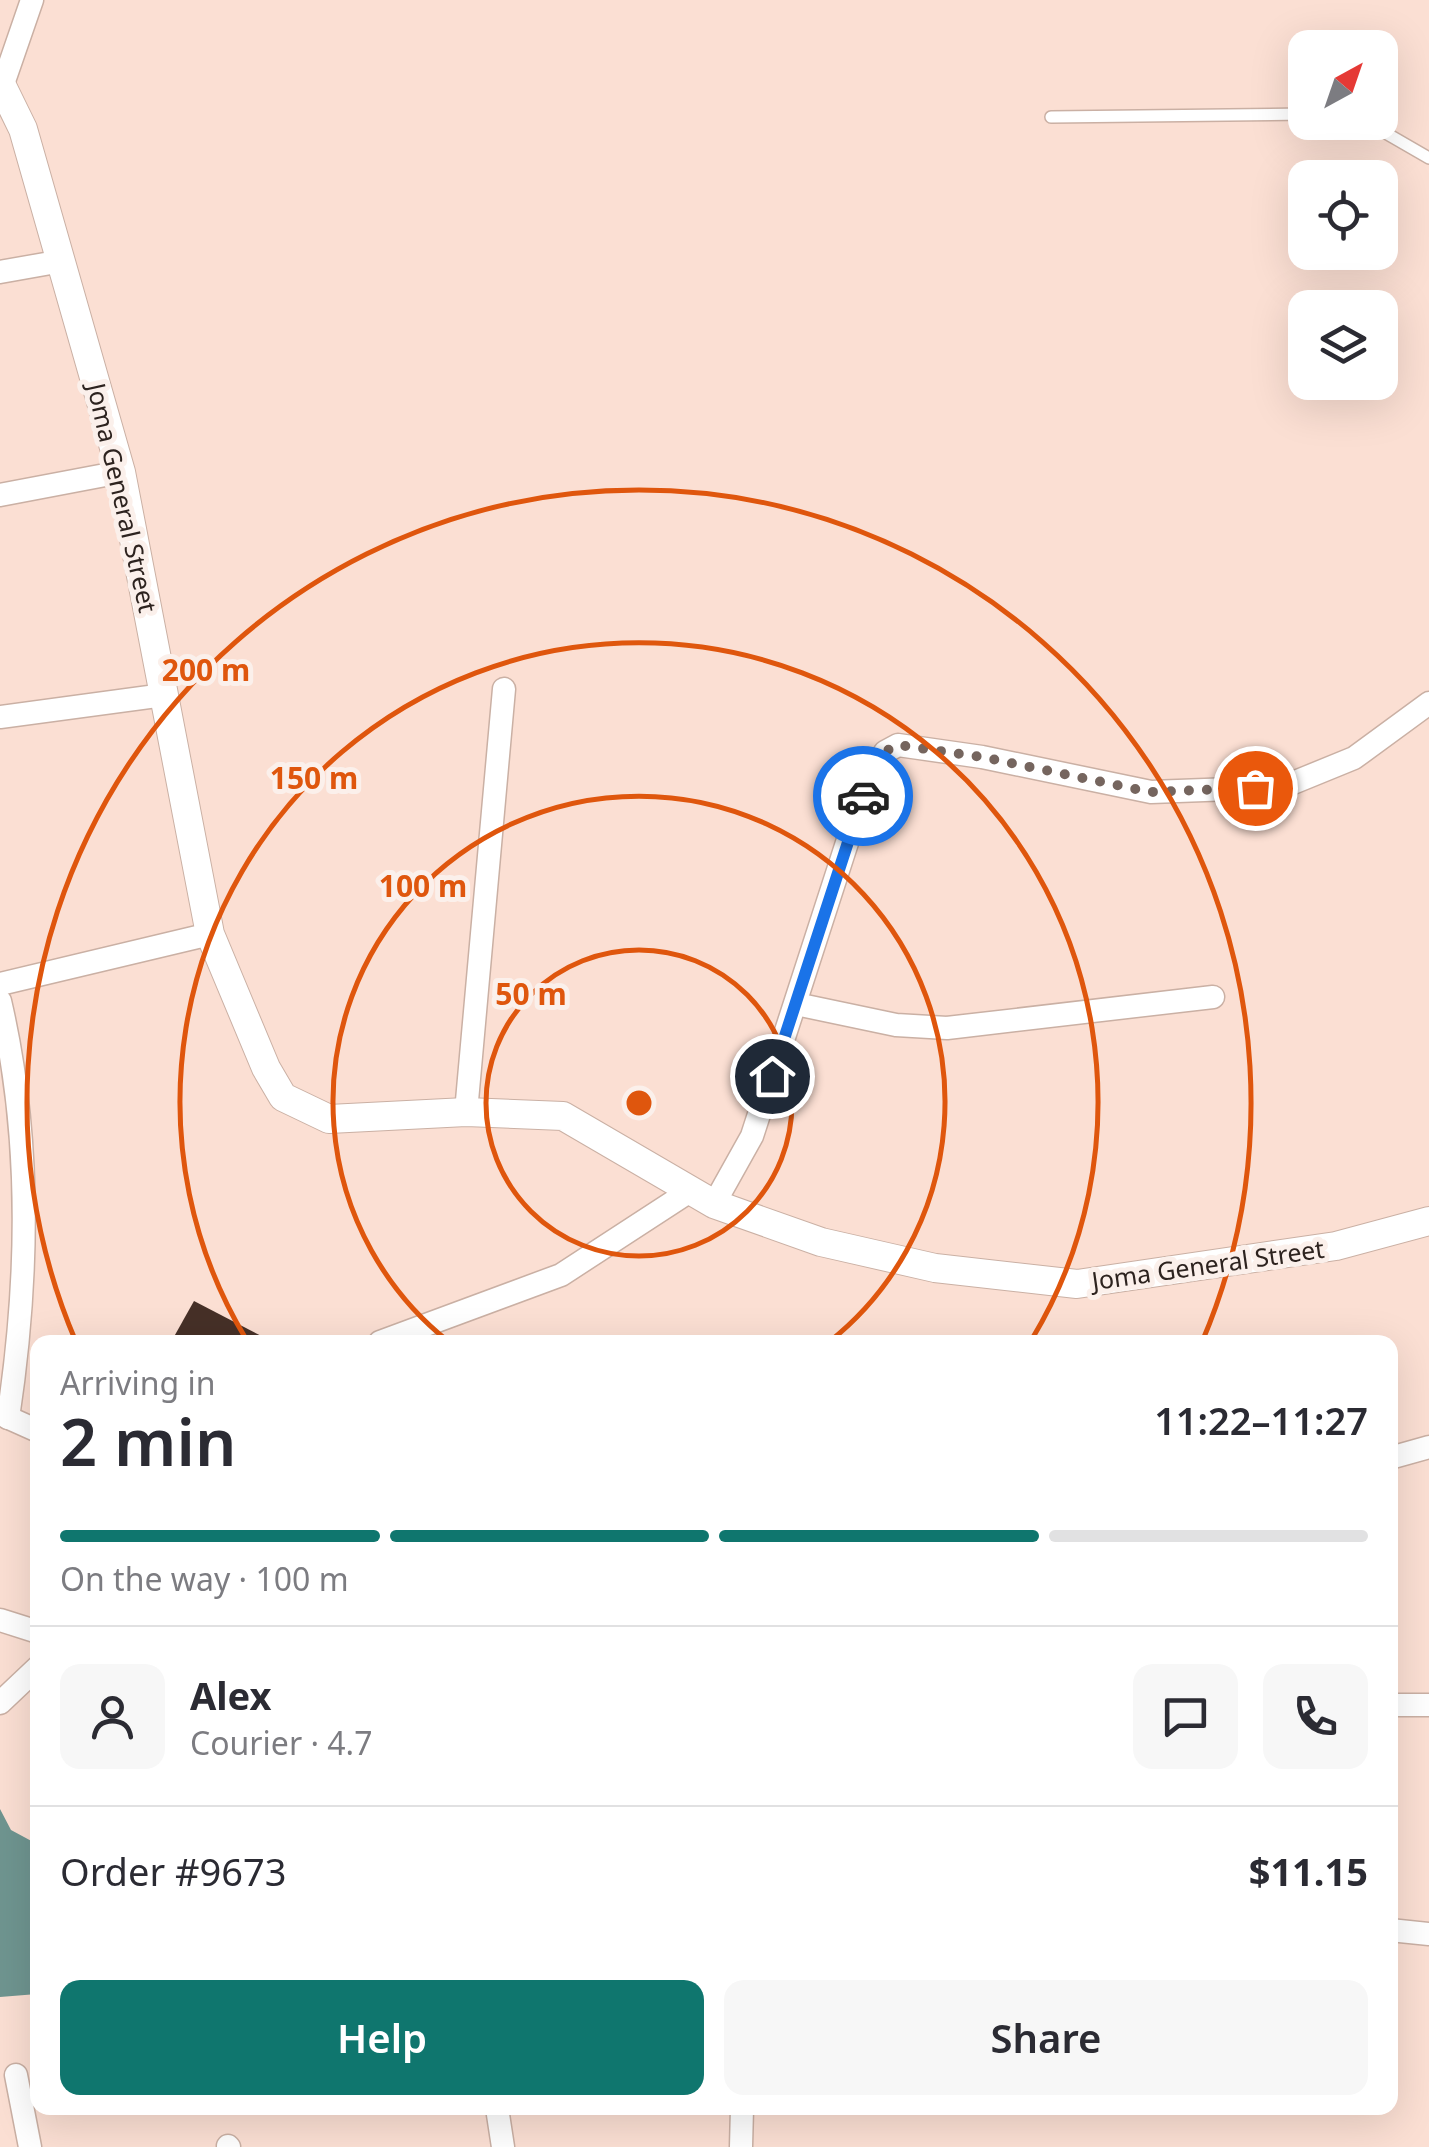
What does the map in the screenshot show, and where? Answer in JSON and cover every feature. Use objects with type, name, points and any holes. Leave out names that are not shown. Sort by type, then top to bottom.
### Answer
[{"type":"street","points":[[2,83],[32,0]]},
{"type":"street","name":"Joma General Street","points":[[2,83],[23,129],[121,472],[210,934],[266,1068],[283,1097],[328,1119],[466,1112],[563,1116],[702,1197],[820,1242],[935,1268],[1077,1284],[1336,1246],[1429,1220]]},
{"type":"street","points":[[0,272],[62,261]]},
{"type":"street","points":[[0,495],[121,472]]},
{"type":"street","points":[[466,1112],[504,690]]},
{"type":"street","points":[[0,717],[164,695]]},
{"type":"street","points":[[399,1335],[561,1275],[702,1197],[752,1136],[868,781],[884,752],[898,745],[982,757],[1150,792],[1283,787],[1354,758],[1429,703]]},
{"type":"street","points":[[0,984],[210,934]]},
{"type":"street","points":[[796,1004],[896,1026],[947,1028],[1213,997]]},
{"type":"street","points":[[0,1000],[21,1126],[26,1219],[23,1320],[4,1416],[30,1427]]},
{"type":"street","points":[[1398,1456],[1429,1448]]},
{"type":"street","points":[[0,1620],[30,1629]]},
{"type":"street","points":[[0,1703],[30,1674]]},
{"type":"street","points":[[1398,1705],[1429,1705]]},
{"type":"street","points":[[1398,1931],[1429,1934]]},
{"type":"street","points":[[16,2075],[30,2147]]},
{"type":"street","points":[[498,2115],[503,2147]]},
{"type":"street","points":[[741,2147],[742,2115]]},
{"type":"lane","points":[[1051,117],[1288,114]]},
{"type":"lane","points":[[1397,140],[1429,158]]},
{"type":"water","points":[[0,1809],[11,1830],[30,1840],[30,1995],[0,1997]]},
{"type":"building","points":[[194,1301],[260,1335],[175,1335]]},
{"type":"way so far","points":[[863,796],[884,752],[898,745],[982,757],[1150,792],[1255,788]]},
{"type":"route","points":[[772,1076],[863,796]]}]
